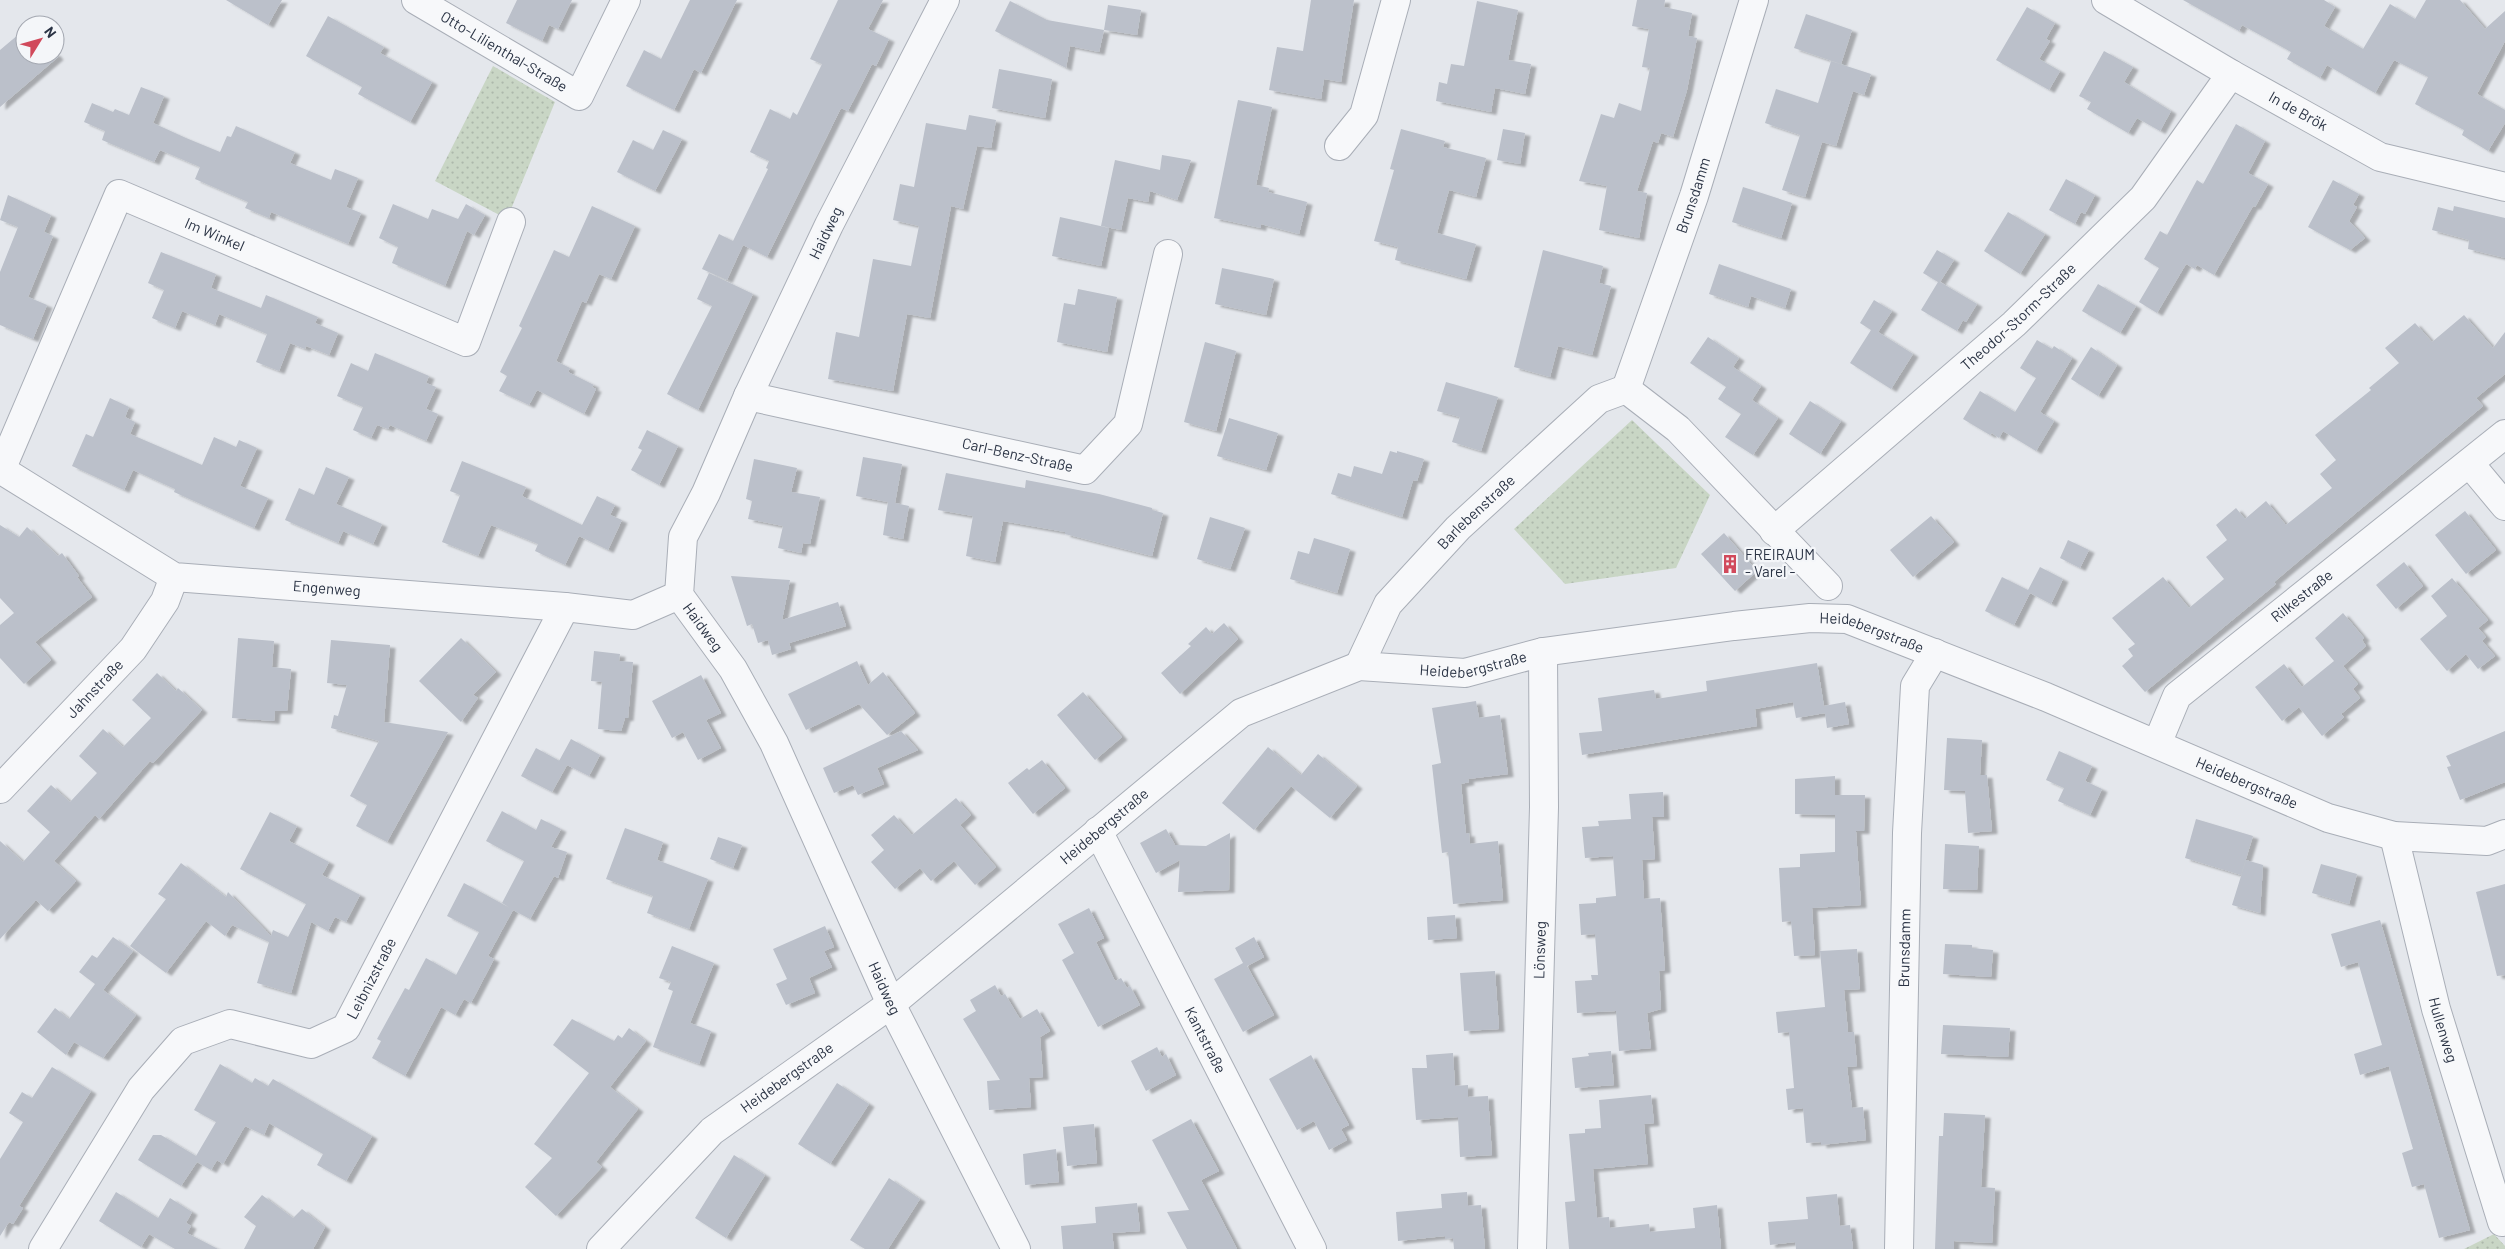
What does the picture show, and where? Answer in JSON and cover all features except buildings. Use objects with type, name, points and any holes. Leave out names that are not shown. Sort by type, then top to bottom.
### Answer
[{"type":"street","name":"Otto-Lilienthal-Straße","points":[[416,0],[579,96],[626,0]]},
{"type":"street","name":"Haidweg","points":[[945,0],[829,225],[748,396],[706,493],[683,537],[679,595],[734,668],[774,743],[891,1004],[1016,1249]]},
{"type":"street","points":[[1339,146],[1364,115],[1396,0]]},
{"type":"street","name":"Brunsdamm","points":[[1626,389],[1694,196],[1754,0]]},
{"type":"street","name":"In de Brök","points":[[2106,0],[2231,74],[2380,157],[2505,187]]},
{"type":"street","name":"Theodor-Storm-Straße","points":[[1774,530],[2014,324],[2143,198],[2231,74]]},
{"type":"street","name":"Im Winkel","points":[[1,469],[119,194],[466,342],[511,222]]},
{"type":"street","name":"Carl-Benz-Straße","points":[[748,396],[1085,470],[1128,424],[1168,254]]},
{"type":"street","points":[[1626,389],[1678,430],[1828,586]]},
{"type":"street","name":"Barlebenstraße","points":[[1358,666],[1388,604],[1458,528],[1599,399],[1626,389]]},
{"type":"street","name":"Rilkestraße","points":[[2157,744],[2178,696],[2470,464],[2505,434]]},
{"type":"street","points":[[2470,464],[2505,506]]},
{"type":"street","name":"Engenweg","points":[[1,469],[174,577],[566,607],[632,615],[679,595]]},
{"type":"street","name":"Jahnstraße","points":[[0,789],[133,649],[165,601],[174,577]]},
{"type":"street","name":"Leibnizstraße","points":[[43,1249],[141,1089],[183,1041],[230,1024],[311,1044],[346,1028],[566,607]]},
{"type":"street","name":"Heidebergstraße","points":[[601,1249],[712,1131],[891,1004],[1241,713],[1358,666],[1465,673],[1543,652],[1810,618],[1846,619],[1935,653],[2157,744],[2328,818],[2394,836],[2487,841],[2505,834]]},
{"type":"street","name":"Lönsweg","points":[[1532,1249],[1544,807],[1543,652]]},
{"type":"street","name":"Brunsdamm","points":[[1899,1249],[1907,833],[1914,686],[1935,653]]},
{"type":"street","name":"Kantstraße","points":[[1098,831],[1312,1249]]},
{"type":"street","name":"Hullenweg","points":[[2394,836],[2436,1010],[2502,1222]]},
{"type":"green space","points":[[493,66],[555,102],[507,219],[435,181]]},
{"type":"green space","points":[[1632,420],[1710,495],[1676,568],[1565,584],[1514,529]]},
{"type":"green space","points":[[2494,1234],[2505,1246],[2505,1249],[2464,1249]]},
{"type":"place","name":"FREIRAUM - Varel -","points":[[1730,564]]}]
